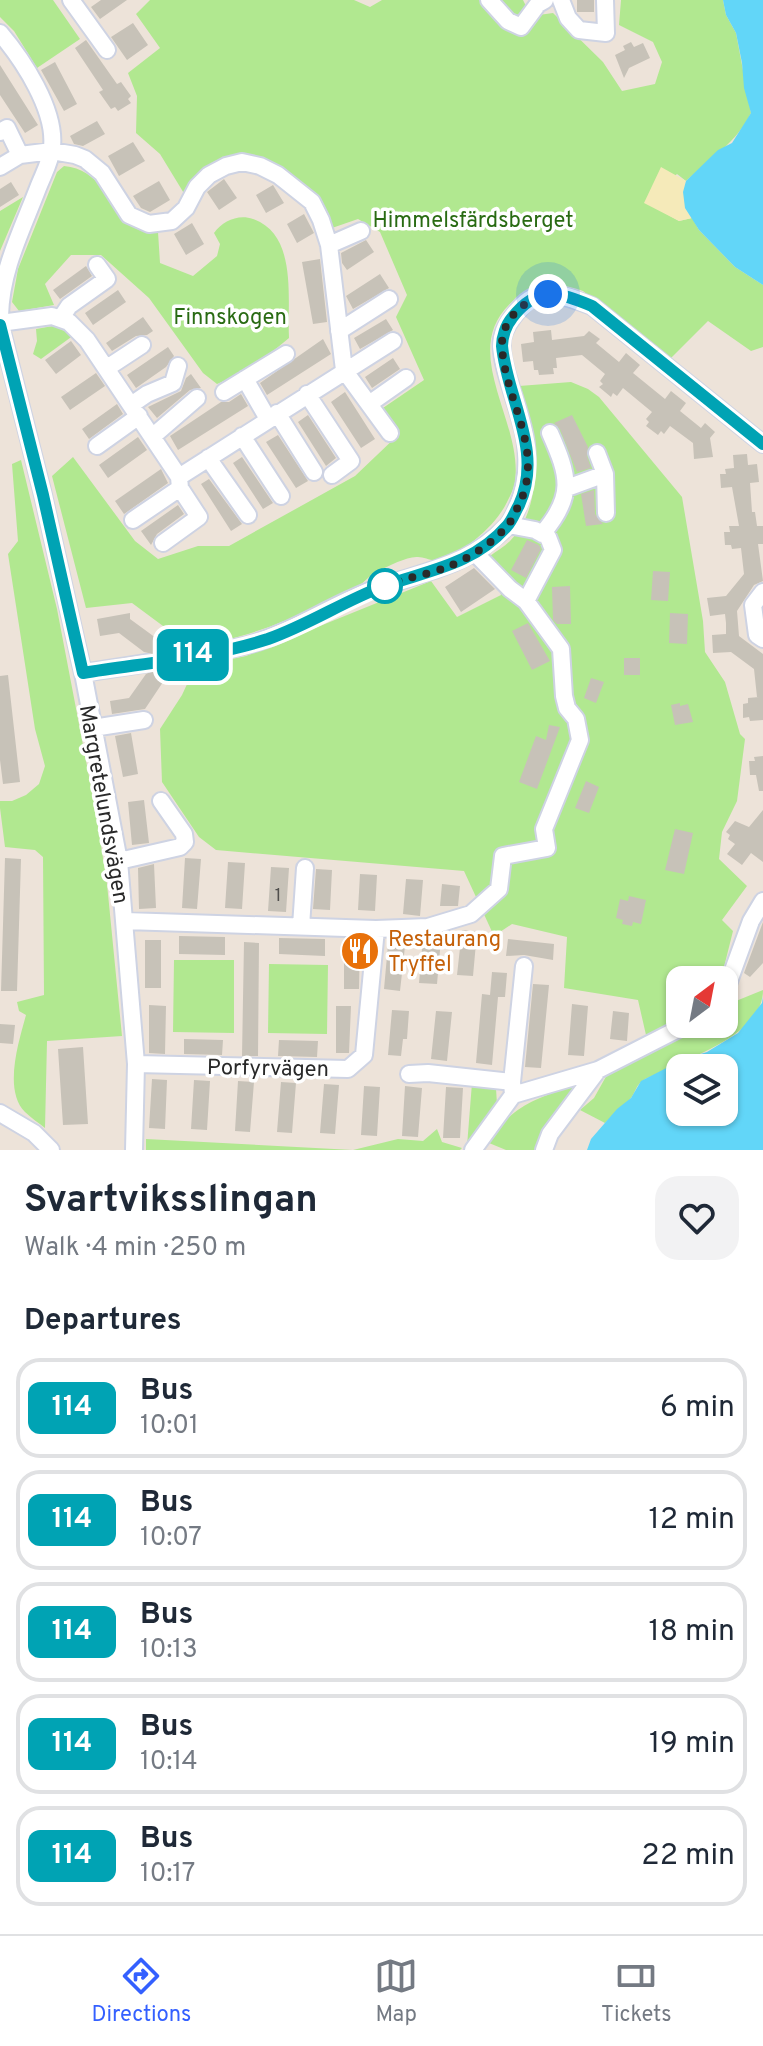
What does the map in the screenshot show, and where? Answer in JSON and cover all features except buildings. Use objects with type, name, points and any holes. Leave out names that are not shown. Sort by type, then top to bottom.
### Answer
[{"type":"street","points":[[71,0],[107,50]]},
{"type":"street","points":[[489,0],[508,21],[521,27],[541,2]]},
{"type":"street","points":[[561,0],[568,18],[579,30],[606,33],[605,0]]},
{"type":"street","points":[[0,33],[13,49],[46,107],[52,128],[52,151],[2,275],[0,316]]},
{"type":"street","points":[[0,132],[7,128],[20,155]]},
{"type":"street","points":[[0,167],[20,155],[52,151],[75,155],[102,173],[129,215],[149,224],[172,221],[186,208],[197,187],[218,170],[242,162],[278,175],[312,202],[329,245],[344,370],[390,433]]},
{"type":"street","points":[[329,245],[361,231]]},
{"type":"street","points":[[61,318],[69,306],[107,279],[97,265]]},
{"type":"street","points":[[83,673],[221,650],[270,638],[361,595],[447,567],[475,553],[509,525],[524,494],[526,443],[502,342],[508,322],[522,304],[533,297],[548,294],[566,296],[592,306],[763,444]]},
{"type":"street","points":[[339,331],[389,299]]},
{"type":"street","points":[[0,324],[33,317],[61,318],[87,340],[152,437],[199,517],[163,543]]},
{"type":"street","name":"Margretelundsvägen","points":[[0,324],[3,358],[43,495],[83,673],[119,861],[136,1064],[134,1150]]},
{"type":"street","points":[[133,520],[208,458],[393,341]]},
{"type":"street","points":[[107,368],[142,345]]},
{"type":"street","points":[[224,392],[286,354]]},
{"type":"street","points":[[97,446],[135,411],[147,394],[173,383],[178,375],[178,366]]},
{"type":"street","points":[[369,404],[406,378]]},
{"type":"street","points":[[245,379],[314,472]]},
{"type":"street","points":[[307,394],[351,461],[332,475]]},
{"type":"street","points":[[152,437],[197,398]]},
{"type":"street","points":[[542,534],[553,521],[567,488],[559,453],[550,433]]},
{"type":"street","points":[[242,436],[281,496]]},
{"type":"street","points":[[597,453],[605,474],[606,513]]},
{"type":"street","points":[[208,458],[248,515]]},
{"type":"street","points":[[567,488],[605,474]]},
{"type":"street","points":[[509,525],[548,537],[553,550],[526,601]]},
{"type":"street","points":[[125,921],[376,929],[428,927],[471,914],[499,889],[503,856],[547,848],[544,829],[580,740],[576,719],[567,708],[561,649],[526,601],[475,553]]},
{"type":"street","points":[[763,592],[753,605],[757,635],[763,639]]},
{"type":"street","points":[[93,728],[144,720]]},
{"type":"street","points":[[119,861],[180,847],[185,842],[184,834],[161,801]]},
{"type":"street","points":[[301,926],[305,868]]},
{"type":"street","points":[[735,966],[751,921],[763,901]]},
{"type":"street","name":"Porfyrvägen","points":[[136,1064],[348,1069],[364,1055],[376,929]]},
{"type":"street","points":[[473,1150],[513,1089],[524,966]]},
{"type":"street","points":[[409,1074],[428,1073],[513,1089],[598,1070],[666,1035]]},
{"type":"street","points":[[544,1150],[550,1134],[598,1070]]},
{"type":"street","points":[[0,1113],[34,1133],[51,1150]]},
{"type":"green space","points":[[0,0],[53,0],[80,39],[37,68],[14,31],[0,17]]},
{"type":"green space","name":"Himmelsfärdsberget","points":[[150,0],[354,0],[370,7],[382,0],[523,0],[526,6],[517,18],[553,13],[603,62],[622,91],[655,84],[662,62],[653,42],[619,25],[621,0],[723,0],[726,15],[736,33],[751,113],[731,141],[686,181],[677,174],[645,202],[679,221],[692,218],[699,230],[735,267],[763,285],[763,347],[751,351],[708,321],[670,359],[583,291],[554,285],[539,286],[525,292],[503,312],[492,334],[490,357],[515,457],[514,485],[501,513],[476,539],[456,553],[436,560],[414,557],[404,560],[375,572],[346,594],[301,614],[255,632],[207,644],[190,646],[132,603],[86,608],[52,476],[73,457],[135,541],[158,559],[198,546],[229,546],[355,476],[398,435],[380,410],[424,380],[396,317],[407,295],[380,232],[358,219],[332,228],[309,191],[223,160],[208,166],[185,195],[160,154],[136,133],[137,96],[128,73],[160,48],[136,14]]},
{"type":"green space","name":"Finnskogen","points":[[64,166],[95,180],[135,225],[158,232],[160,263],[193,276],[217,256],[220,244],[214,233],[226,222],[247,218],[267,227],[284,253],[289,287],[289,338],[250,370],[217,384],[203,373],[149,298],[101,255],[71,255],[45,284],[54,305],[19,311],[12,302],[18,269],[57,172]]},
{"type":"green space","points":[[23,197],[0,251],[0,211]]},
{"type":"green space","points":[[53,326],[74,335],[41,359],[33,354],[37,341],[36,329]]},
{"type":"green space","points":[[571,382],[588,389],[599,397],[682,497],[703,621],[705,652],[725,682],[740,734],[745,739],[737,801],[722,832],[719,859],[747,886],[722,920],[733,931],[724,966],[666,966],[666,1025],[646,1035],[638,1000],[564,988],[567,937],[512,924],[494,936],[464,871],[216,850],[199,837],[162,782],[160,729],[182,695],[195,667],[246,656],[431,581],[457,617],[501,595],[490,556],[510,541],[522,525],[534,487],[533,445],[519,386]]},
{"type":"green space","points":[[21,460],[57,609],[96,813],[107,884],[122,1036],[47,1041],[45,1128],[18,1103],[14,1078],[26,1015],[19,1011],[17,1002],[44,995],[43,857],[35,850],[5,847],[0,808],[0,801],[12,801],[26,795],[39,784],[45,766],[35,729],[8,554],[18,541],[12,464]]},
{"type":"green space","points":[[174,960],[234,960],[234,1033],[173,1032]]},
{"type":"green space","points":[[269,964],[328,965],[327,1034],[268,1033]]},
{"type":"green space","points":[[763,990],[760,1005],[752,1019],[738,1032],[738,1000]]},
{"type":"green space","points":[[679,1038],[730,1038],[699,1054],[666,1054],[666,1069],[643,1080],[631,1098],[605,1123],[580,1110],[594,1098],[608,1073]]},
{"type":"green space","points":[[472,1083],[496,1088],[497,1105],[467,1146]]},
{"type":"green space","points":[[573,1085],[577,1090],[539,1140],[537,1150],[506,1150],[489,1143],[507,1120],[525,1105]]},
{"type":"green space","points":[[437,1129],[442,1142],[462,1148],[460,1150],[353,1150],[398,1139],[423,1141]]},
{"type":"green space","points":[[146,1139],[353,1150],[146,1150]]},
{"type":"sand","points":[[661,167],[686,181],[684,200],[692,218],[679,221],[644,203]]},
{"type":"water","points":[[723,0],[763,0],[763,285],[735,267],[699,230],[685,208],[683,192],[686,181],[718,150],[732,143],[751,113],[736,33],[726,15]]},
{"type":"water","points":[[763,997],[763,1150],[587,1150],[591,1139],[631,1098],[641,1081],[666,1068],[666,1126],[738,1126],[738,1054],[701,1054],[730,1038],[738,1038],[738,1033],[762,1003]]},
{"type":"bus line","name":"114","points":[[0,325],[83,673],[248,645],[316,618],[361,595],[447,567],[484,546],[509,525],[524,494],[526,443],[502,342],[508,322],[522,304],[533,297],[548,294],[566,296],[592,306],[763,444]]},
{"type":"place","name":"Restaurang Tryffel","points":[[360,951]]},
{"type":"route","points":[[385,586],[447,567],[475,553],[509,525],[524,494],[527,468],[522,420],[511,387],[502,342],[508,322],[522,304],[533,297],[548,294]]}]
